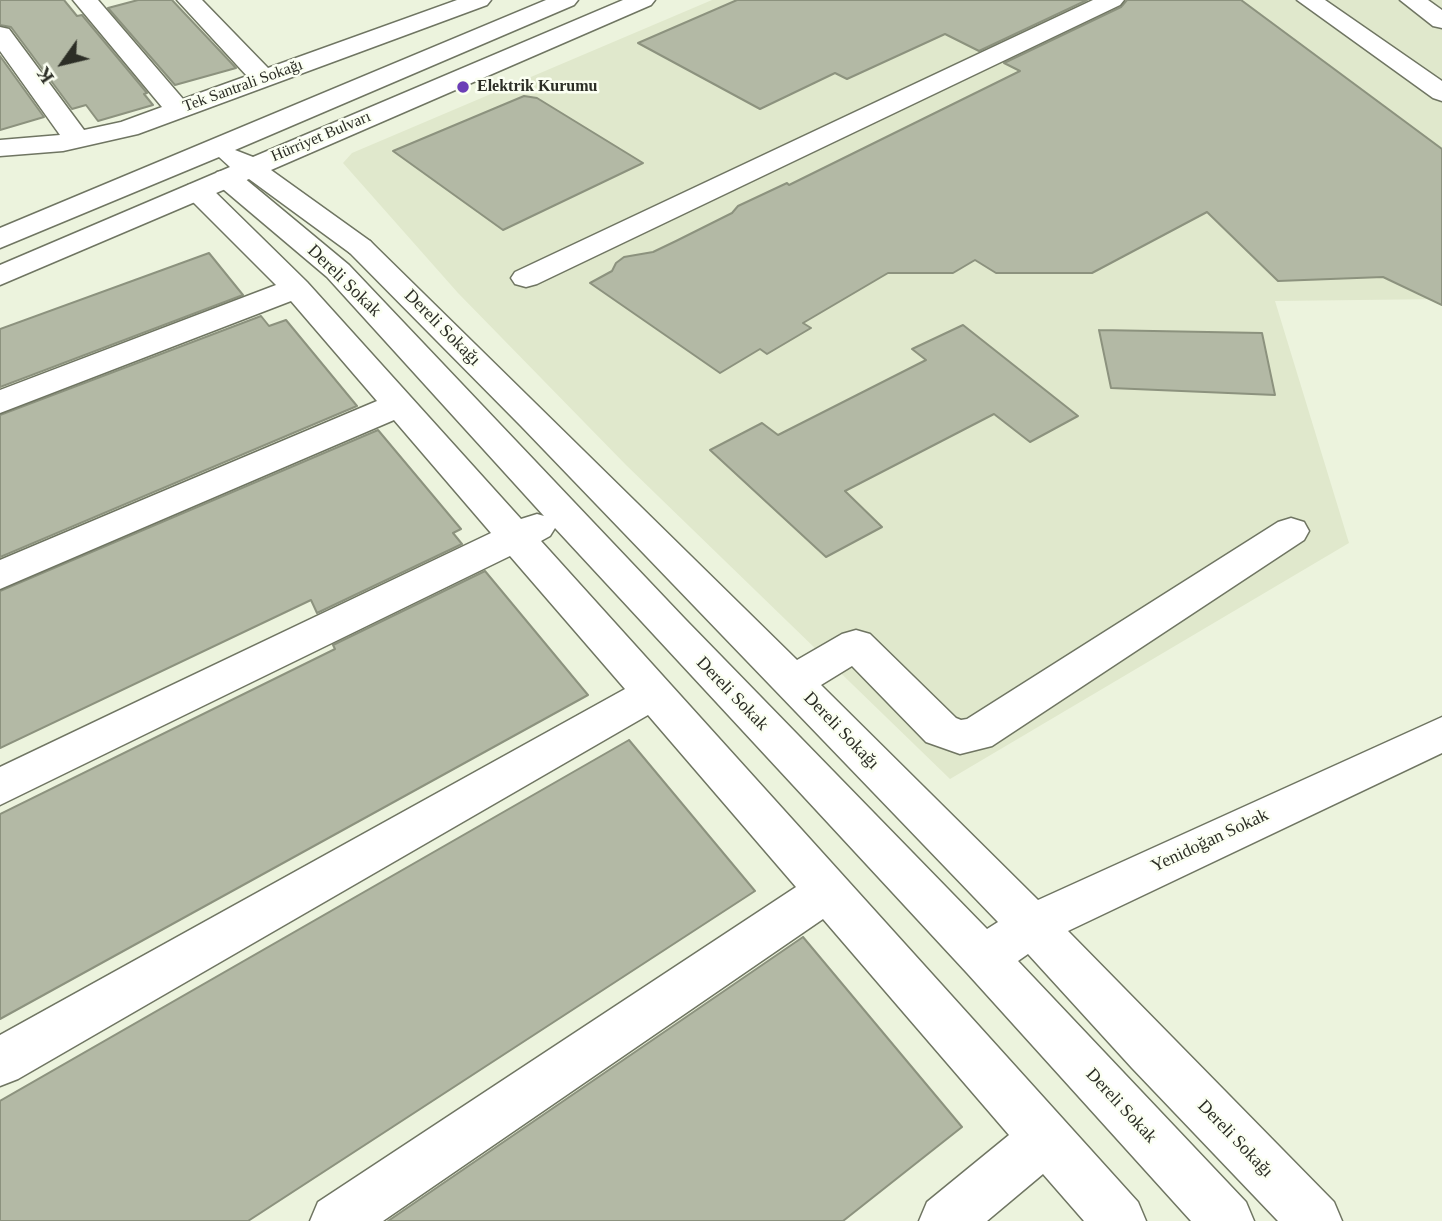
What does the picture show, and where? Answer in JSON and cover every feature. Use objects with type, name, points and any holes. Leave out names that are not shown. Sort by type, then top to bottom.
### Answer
[{"type":"street","points":[[85,0],[178,110]]},
{"type":"street","points":[[189,0],[263,78]]},
{"type":"street","name":"Tek Santrali Sokağı","points":[[0,148],[77,140],[129,128],[479,0]]},
{"type":"street","name":"Hürriyet Bulvarı","points":[[0,276],[222,171],[566,0]]},
{"type":"street","name":"Hürriyet Bulvarı","points":[[0,239],[308,143],[643,0]]},
{"type":"street","points":[[526,278],[1112,0]]},
{"type":"street","points":[[1309,0],[1442,93]]},
{"type":"street","points":[[1412,0],[1442,21]]},
{"type":"street","points":[[0,34],[77,140]]},
{"type":"street","points":[[308,143],[302,154],[309,176],[360,247]]},
{"type":"street","points":[[222,171],[360,247]]},
{"type":"street","points":[[222,171],[296,288],[1119,1221]]},
{"type":"street","name":"Dereli Sokak","points":[[222,171],[338,271],[671,630],[984,958],[1227,1221]]},
{"type":"street","name":"Dereli Sokağı","points":[[360,247],[1032,925],[1149,1051],[1315,1221]]},
{"type":"street","points":[[0,402],[296,288]]},
{"type":"street","points":[[0,575],[399,405]]},
{"type":"street","points":[[0,787],[516,538],[605,492]]},
{"type":"street","points":[[793,682],[856,645],[941,730],[960,737],[969,736],[1291,531]]},
{"type":"street","points":[[0,1062],[653,693]]},
{"type":"street","name":"Yenidoğan Sokak","points":[[984,958],[1032,925],[1442,734]]},
{"type":"street","points":[[337,1221],[828,890]]},
{"type":"street","points":[[946,1221],[1046,1138]]},
{"type":"shaded area","points":[[712,0],[1442,0],[1442,299],[1275,301],[1349,543],[950,779],[626,465],[458,293],[343,163],[352,153]]},
{"type":"building","points":[[0,0],[64,0],[77,16],[82,15],[147,93],[144,94],[153,105],[98,121],[86,105],[72,109],[11,27],[0,25]]},
{"type":"building","points":[[138,0],[172,0],[236,68],[175,85],[108,8]]},
{"type":"building","points":[[737,0],[1087,0],[979,51],[945,34],[847,79],[835,73],[760,109],[638,43]]},
{"type":"building","points":[[1127,0],[1241,0],[1442,149],[1442,305],[1383,277],[1278,281],[1207,212],[1092,273],[996,273],[975,260],[953,273],[888,273],[803,323],[811,328],[767,354],[760,349],[720,373],[590,283],[612,271],[616,263],[624,257],[653,252],[732,213],[738,206],[787,183],[789,185],[1020,71],[1004,63],[1121,7]]},
{"type":"building","points":[[0,56],[44,117],[0,130]]},
{"type":"building","points":[[524,96],[537,98],[643,163],[503,230],[393,151]]},
{"type":"building","points":[[209,253],[243,295],[0,387],[0,329]]},
{"type":"building","points":[[261,316],[269,326],[286,320],[357,406],[0,557],[0,415]]},
{"type":"building","points":[[963,325],[1078,416],[1030,442],[994,414],[845,491],[882,527],[826,557],[710,450],[762,423],[778,435],[926,360],[912,349]]},
{"type":"building","points":[[1099,330],[1262,333],[1275,395],[1111,388]]},
{"type":"building","points":[[378,430],[461,529],[453,533],[462,544],[317,613],[311,600],[0,748],[0,591]]},
{"type":"building","points":[[485,571],[588,695],[0,1019],[0,814],[335,649],[333,645]]},
{"type":"building","points":[[629,740],[755,891],[248,1221],[0,1221],[0,1101]]},
{"type":"building","points":[[803,937],[962,1127],[843,1221],[388,1221]]},
{"type":"place","name":"Elektrik Kurumu","points":[[463,87]]}]
